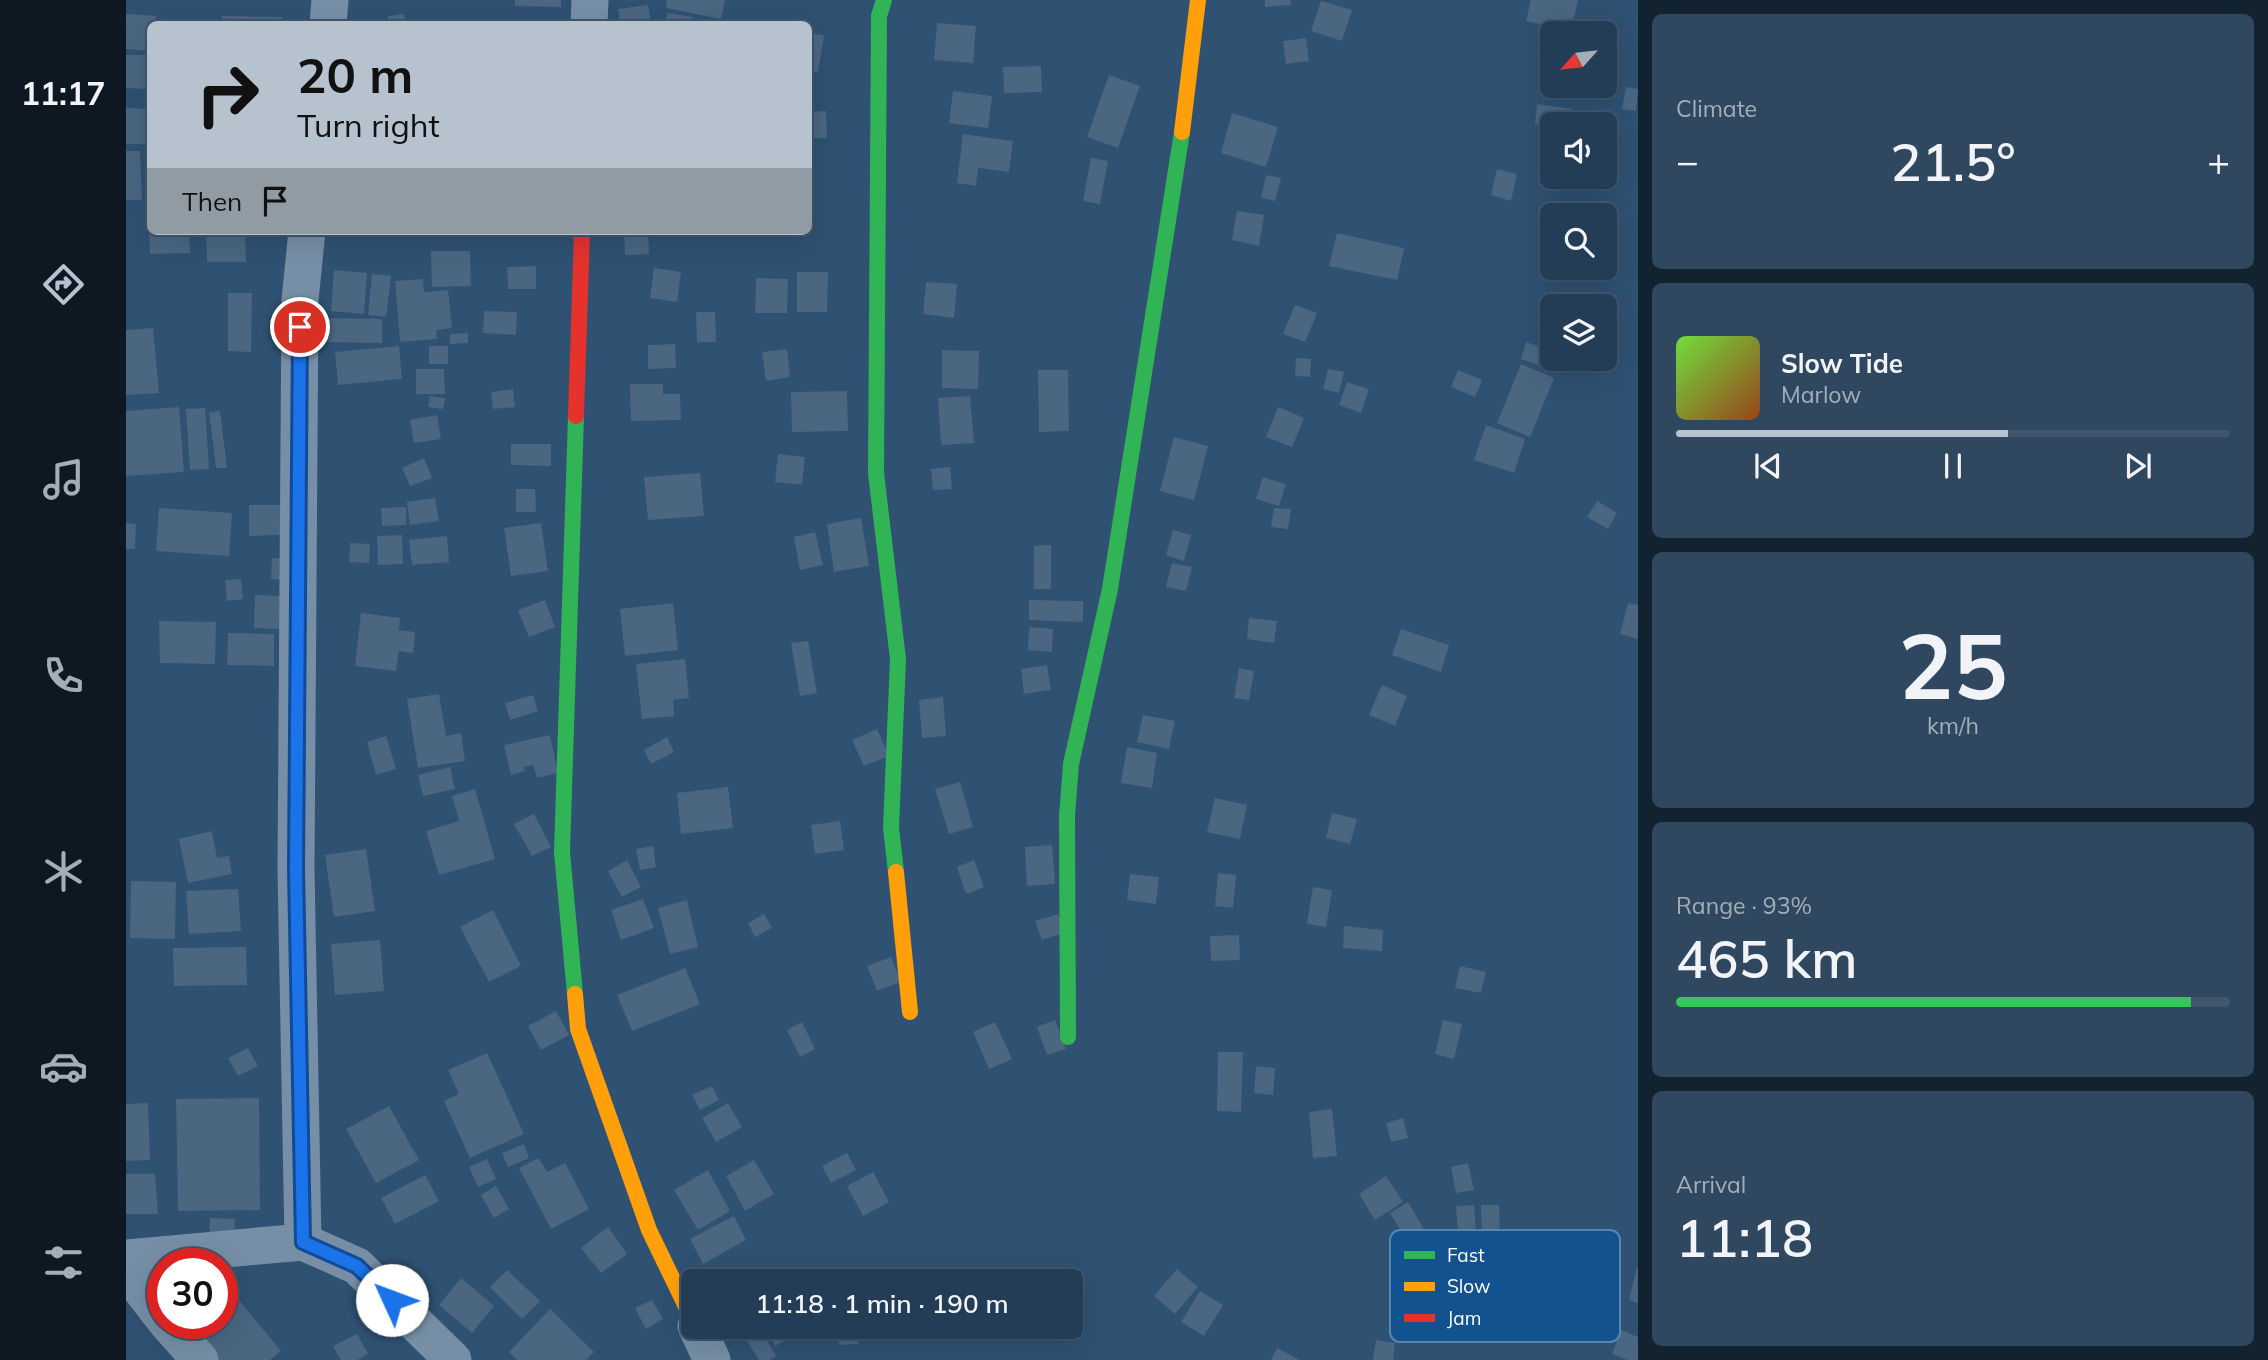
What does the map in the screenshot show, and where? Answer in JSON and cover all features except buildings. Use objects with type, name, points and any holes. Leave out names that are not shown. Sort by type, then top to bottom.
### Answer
[{"type":"street","points":[[328,21],[330,0]]},
{"type":"street","points":[[589,21],[590,0]]},
{"type":"street","points":[[884,0],[879,16],[876,473],[898,659],[891,828],[910,1012]]},
{"type":"street","points":[[1068,1037],[1067,817],[1071,764],[1110,589],[1180,152],[1198,0]]},
{"type":"street","points":[[303,1242],[296,869],[300,300],[307,235]]},
{"type":"street","points":[[582,235],[562,852],[578,1029],[649,1230],[681,1296]]},
{"type":"street","points":[[126,1258],[303,1242],[357,1266],[453,1360]]},
{"type":"street","points":[[126,1270],[147,1297]]},
{"type":"street","points":[[181,1339],[200,1360]]},
{"type":"street","points":[[702,1339],[712,1360]]},
{"type":"traffic: fast","points":[[884,0],[879,16],[876,473],[898,659],[891,828],[896,872]]},
{"type":"traffic: fast","points":[[1068,1037],[1067,816],[1071,764],[1110,589],[1182,132]]},
{"type":"traffic: fast","points":[[575,994],[562,852],[576,416]]},
{"type":"traffic: slow","points":[[1182,132],[1198,0]]},
{"type":"traffic: slow","points":[[896,872],[910,1012]]},
{"type":"traffic: slow","points":[[575,994],[578,1029],[649,1230],[681,1296]]},
{"type":"traffic: jam","points":[[576,416],[582,235]]},
{"type":"route","points":[[300,327],[296,869],[303,1242],[357,1266],[392,1300]]}]
